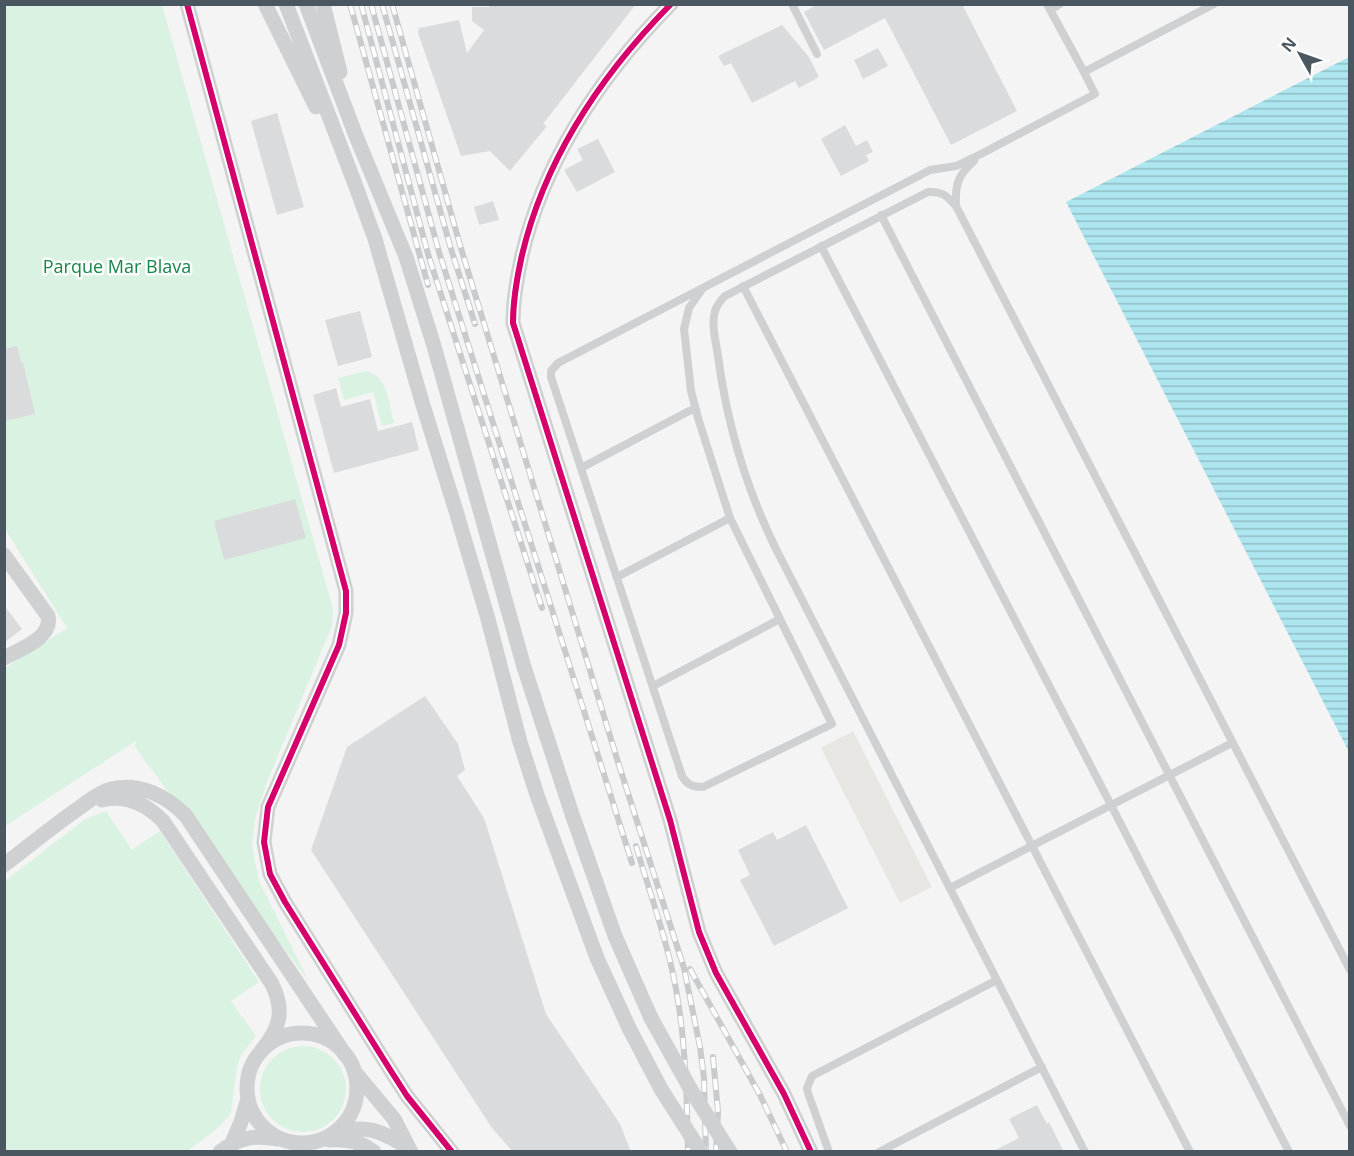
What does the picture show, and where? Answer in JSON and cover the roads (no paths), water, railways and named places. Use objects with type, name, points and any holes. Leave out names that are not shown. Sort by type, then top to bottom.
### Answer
[{"type":"street","points":[[187,4],[346,591],[346,613],[339,645],[268,807],[264,836],[267,865],[285,902],[407,1096],[452,1152]]},
{"type":"street","points":[[265,4],[355,184]]},
{"type":"street","points":[[286,4],[375,240],[488,619],[520,742],[537,795],[589,937],[629,1028],[661,1089],[700,1152]]},
{"type":"street","points":[[306,4],[356,136],[406,257],[437,357],[524,667],[615,936],[651,1018],[691,1090],[730,1152]]},
{"type":"street","points":[[323,4],[356,136]]},
{"type":"street","points":[[671,4],[626,54],[595,95],[555,161],[539,197],[528,232],[517,278],[513,323],[670,820],[699,932],[716,974],[784,1094],[811,1152]]},
{"type":"street","points":[[4,555],[48,616],[50,624],[39,638],[4,658]]},
{"type":"street","points":[[4,865],[99,794],[110,789],[142,789],[171,802],[192,826],[354,1071],[394,1119],[409,1150]]},
{"type":"street","points":[[67,817],[100,800],[115,798],[144,805],[163,821],[277,994],[278,1028],[252,1064],[248,1081],[248,1098],[252,1112],[260,1124],[271,1134],[284,1140]]},
{"type":"street","points":[[262,1050],[275,1040],[306,1033],[321,1036],[335,1044],[346,1056]]},
{"type":"street","points":[[334,1133],[346,1121],[354,1105],[357,1088],[354,1071]]},
{"type":"street","points":[[226,1147],[241,1122],[248,1098]]},
{"type":"street","points":[[318,1141],[334,1133],[364,1128],[384,1134],[409,1150]]},
{"type":"street","points":[[226,1147],[255,1137],[301,1143],[340,1139],[363,1144],[374,1152]]},
{"type":"lane","points":[[792,4],[817,54]]},
{"type":"lane","points":[[703,288],[689,308],[684,329],[696,409],[730,518],[832,724],[704,787],[693,787],[685,782],[682,776],[551,376],[554,366],[703,288],[930,170],[956,166],[1095,94],[1048,7],[1060,4]]},
{"type":"lane","points":[[1084,72],[1214,4]]},
{"type":"lane","points":[[956,206],[955,191],[958,181],[963,171],[981,154]]},
{"type":"lane","points":[[1085,1152],[776,549],[745,478],[725,402],[714,321],[718,303],[725,296],[928,192],[944,193],[956,206],[1350,970]]},
{"type":"lane","points":[[881,215],[1350,1126]]},
{"type":"lane","points":[[821,246],[1289,1152]]},
{"type":"lane","points":[[743,286],[1190,1152]]},
{"type":"lane","points":[[581,468],[696,409]]},
{"type":"lane","points":[[617,577],[730,518]]},
{"type":"lane","points":[[653,686],[780,619]]},
{"type":"lane","points":[[950,888],[1232,743]]},
{"type":"lane","points":[[829,1152],[808,1093],[807,1088],[812,1076],[997,980]]},
{"type":"lane","points":[[879,1152],[1042,1067]]},
{"type":"water","points":[[1349,57],[1349,752],[1066,202]]},
{"type":"railway","points":[[350,4],[428,285]]},
{"type":"railway","points":[[361,4],[428,254],[542,608]]},
{"type":"railway","points":[[371,4],[439,252],[632,863]]},
{"type":"railway","points":[[382,4],[451,249],[475,324]]},
{"type":"railway","points":[[392,4],[460,245],[618,762],[684,968],[704,1078],[706,1152]]},
{"type":"railway","points":[[636,846],[675,981],[681,1020],[687,1095],[688,1152]]},
{"type":"railway","points":[[690,969],[760,1095],[787,1152]]},
{"type":"railway","points":[[713,1057],[718,1112],[716,1152]]},
{"type":"park label","name":"Parque Mar Blava","points":[[117,267]]}]
